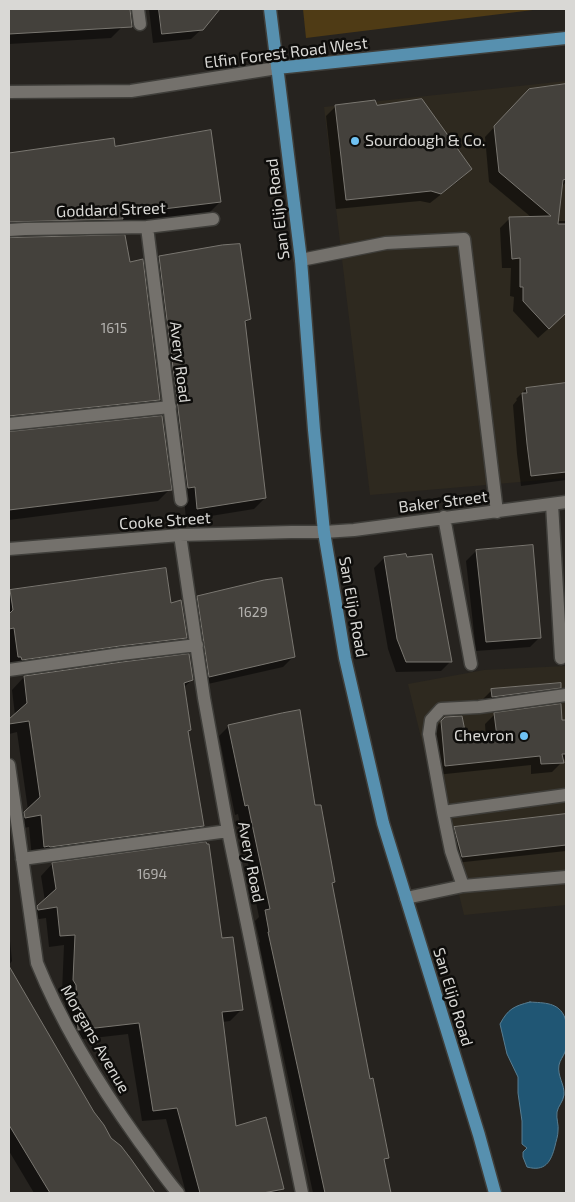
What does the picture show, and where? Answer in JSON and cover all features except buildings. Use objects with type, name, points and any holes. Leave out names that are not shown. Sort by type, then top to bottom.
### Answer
[{"type":"main road","name":"San Elijo Road","points":[[270,9],[301,260],[324,532],[345,658],[383,822],[495,1193]]},
{"type":"main road","name":"Elfin Forest Road West","points":[[277,68],[566,38]]},
{"type":"street","points":[[138,9],[140,24]]},
{"type":"street","name":"Elfin Forest Road West","points":[[9,92],[131,91],[277,68]]},
{"type":"street","name":"Goddard Street","points":[[9,230],[147,227],[213,219]]},
{"type":"street","name":"Avery Road","points":[[147,227],[181,500]]},
{"type":"street","points":[[301,260],[386,243],[464,239],[496,512]]},
{"type":"street","points":[[9,424],[170,407]]},
{"type":"street","name":"Baker Street","points":[[324,532],[354,530],[566,502]]},
{"type":"street","points":[[552,504],[561,658]]},
{"type":"street","points":[[444,517],[471,664]]},
{"type":"street","name":"Cooke Street","points":[[9,549],[180,535],[324,532]]},
{"type":"street","name":"Avery Road","points":[[180,535],[204,698],[228,831],[302,1193]]},
{"type":"street","points":[[9,670],[197,645]]},
{"type":"street","points":[[462,886],[443,812],[429,734],[431,720],[441,709],[479,707],[566,695]]},
{"type":"street","name":"Morgans Avenue","points":[[9,764],[37,963],[72,1039],[114,1104],[178,1193]]},
{"type":"street","points":[[443,812],[566,795]]},
{"type":"street","points":[[22,859],[228,831]]},
{"type":"street","points":[[406,898],[462,886],[566,877]]},
{"type":"shaded area","points":[[303,9],[541,9],[306,38]]},
{"type":"shaded area","points":[[566,81],[566,478],[370,495],[324,107]]},
{"type":"shaded area","points":[[566,666],[566,905],[464,915],[408,684],[484,670]]},
{"type":"water","points":[[530,1002],[550,1004],[559,1009],[565,1018],[566,1030],[566,1049],[559,1065],[564,1095],[557,1112],[557,1137],[549,1161],[543,1167],[538,1168],[527,1167],[523,1157],[523,1152],[527,1148],[522,1144],[518,1077],[507,1054],[500,1024],[512,1009]]},
{"type":"place","name":"Sourdough & Co.","points":[[355,141]]},
{"type":"place","name":"Chevron","points":[[524,736]]}]
